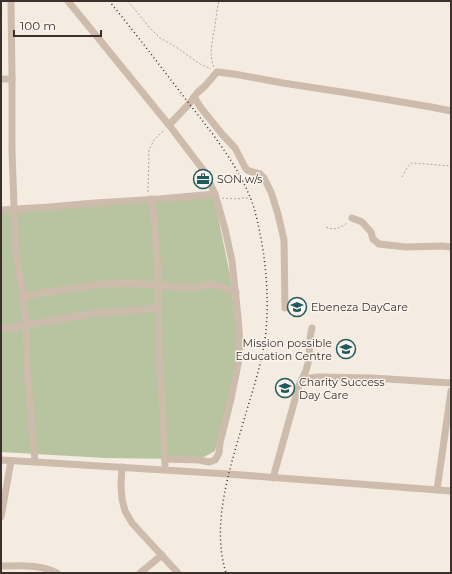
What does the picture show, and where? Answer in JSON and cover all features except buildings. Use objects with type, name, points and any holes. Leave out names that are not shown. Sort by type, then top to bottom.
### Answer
[{"type":"street","points":[[11,1],[16,254],[26,325],[27,368],[35,462]]},
{"type":"street","points":[[68,1],[169,125],[204,171],[215,194],[229,244],[236,293],[240,344],[239,359],[218,456],[213,461],[209,462],[200,460],[165,460]]},
{"type":"street","points":[[169,125],[217,72],[339,91],[431,107],[451,112]]},
{"type":"street","points":[[1,79],[12,79]]},
{"type":"street","points":[[194,97],[201,108],[235,148],[246,168],[249,171],[260,174],[264,178],[271,192],[284,235],[285,308]]},
{"type":"street","points":[[1,210],[215,194]]},
{"type":"street","points":[[148,199],[154,218],[154,231],[158,260],[160,372],[165,470]]},
{"type":"street","points":[[352,218],[362,222],[371,232],[373,240],[379,244],[406,247],[451,247]]},
{"type":"street","points":[[23,296],[102,284],[132,283],[194,288],[206,284],[215,284],[236,293]]},
{"type":"street","points":[[1,327],[9,328],[90,314],[158,308]]},
{"type":"street","points":[[273,478],[299,385],[305,374],[309,361],[312,328]]},
{"type":"street","points":[[309,361],[312,370],[318,377]]},
{"type":"street","points":[[302,379],[318,377],[372,378],[451,383]]},
{"type":"street","points":[[437,490],[449,427],[451,391]]},
{"type":"street","points":[[1,460],[451,490]]},
{"type":"street","points":[[1,517],[10,461]]},
{"type":"street","points":[[122,467],[121,485],[125,511],[132,523],[178,573]]},
{"type":"street","points":[[140,573],[162,555]]},
{"type":"street","points":[[1,566],[41,567],[57,573]]},
{"type":"path","points":[[128,1],[160,38],[182,50],[200,64],[217,72]]},
{"type":"path","points":[[217,72],[211,59],[219,1]]},
{"type":"path","points":[[148,199],[149,150],[157,136],[169,125]]},
{"type":"path","points":[[402,178],[406,169],[412,163],[451,166]]},
{"type":"path","points":[[215,194],[221,198],[251,198]]},
{"type":"path","points":[[326,227],[330,229],[340,228],[352,218]]},
{"type":"green space","points":[[214,197],[230,275],[238,343],[234,376],[215,451],[204,457],[180,459],[105,458],[1,452],[1,211]]},
{"type":"railway","points":[[109,1],[228,156],[251,200],[261,237],[267,291],[266,331],[258,372],[229,472],[225,492],[220,533],[226,573]]},
{"type":"place","name":"SON w/s","points":[[203,179]]},
{"type":"place","name":"Ebeneza DayCare","points":[[297,307]]},
{"type":"place","name":"Mission possible Education Centre","points":[[346,349]]},
{"type":"place","name":"Charity Success Day Care","points":[[285,388]]}]
